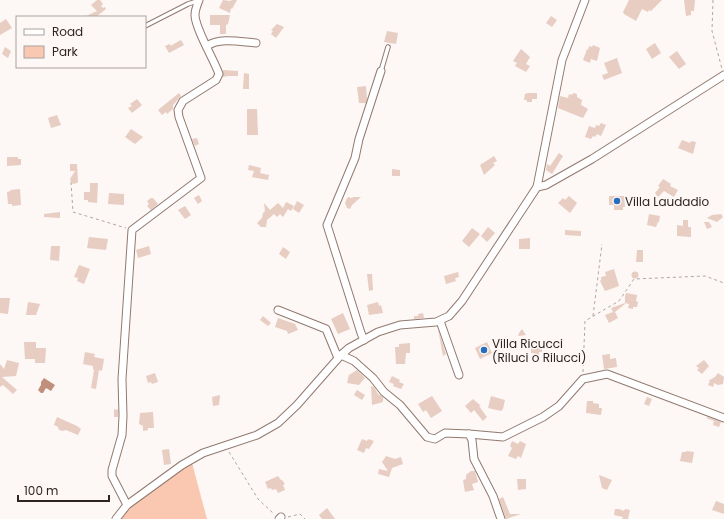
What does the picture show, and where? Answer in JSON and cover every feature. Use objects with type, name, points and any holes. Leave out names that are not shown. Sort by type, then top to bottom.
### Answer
[{"type":"street","points":[[127,505],[112,476],[112,470],[122,435],[122,379],[132,230],[201,178],[179,117],[178,110],[183,101],[216,80],[219,74],[196,23],[195,16],[198,0]]},
{"type":"street","points":[[116,519],[127,505],[182,465],[203,453],[258,435],[278,423],[297,405],[339,357],[349,348],[378,332],[400,325],[440,321],[449,316],[462,302],[537,188],[562,60],[586,0]]},
{"type":"street","points":[[207,46],[212,42],[220,41],[256,43]]},
{"type":"street","points":[[364,340],[327,225],[355,158],[359,139],[381,71]]},
{"type":"street","points":[[537,188],[546,185],[592,159],[724,75]]},
{"type":"street","points":[[278,310],[326,329],[339,357]]},
{"type":"street","points":[[440,321],[459,375]]},
{"type":"street","points":[[339,357],[354,361],[373,378],[384,392],[400,405],[427,437],[435,439],[445,432],[503,438],[543,417],[559,406],[583,379],[607,374],[724,418]]},
{"type":"street","points":[[469,434],[472,440],[474,458],[493,496],[501,519]]},
{"type":"lane","points":[[146,25],[198,0]]},
{"type":"lane","points":[[381,71],[388,47]]},
{"type":"path","points":[[713,0],[712,31],[724,75]]},
{"type":"path","points":[[71,182],[73,212],[132,230]]},
{"type":"path","points":[[593,316],[602,244]]},
{"type":"path","points":[[583,379],[585,321],[619,301],[634,279],[705,276],[724,283]]},
{"type":"path","points":[[226,446],[258,499],[274,514],[280,518],[300,514],[305,519]]},
{"type":"green space","points":[[192,463],[207,519],[119,519],[144,495]]},
{"type":"shaded area","points":[[44,378],[55,385],[51,391],[46,388],[43,393],[41,393],[38,390]]},
{"type":"building","points":[[97,0],[100,0],[103,4],[101,6],[103,8],[105,7],[106,9],[97,16],[86,16],[97,11],[91,5]]},
{"type":"building","points":[[223,0],[237,0],[232,9],[231,8],[230,13],[219,8]]},
{"type":"building","points":[[629,0],[662,0],[651,11],[649,10],[648,12],[642,9],[636,21],[623,12]]},
{"type":"building","points":[[684,0],[695,0],[694,11],[691,11],[691,15],[686,16]]},
{"type":"building","points":[[210,15],[230,15],[228,24],[226,25],[226,34],[220,34],[220,25],[210,25]]},
{"type":"building","points":[[551,16],[557,20],[552,27],[546,23]]},
{"type":"building","points":[[6,19],[12,28],[0,35],[0,23]]},
{"type":"building","points":[[277,24],[284,27],[276,38],[271,34],[273,31],[271,30]]},
{"type":"building","points":[[387,31],[398,33],[396,44],[384,42]]},
{"type":"building","points":[[181,40],[184,45],[169,53],[165,46],[170,44],[171,46]]},
{"type":"building","points":[[655,43],[661,53],[652,59],[646,49]]},
{"type":"building","points":[[593,45],[600,48],[597,61],[591,59],[590,63],[583,60],[589,46],[592,47]]},
{"type":"building","points":[[5,47],[11,51],[8,58],[2,54]]},
{"type":"building","points":[[521,49],[530,57],[526,64],[530,66],[526,72],[515,66],[517,63],[513,61]]},
{"type":"building","points":[[677,51],[686,64],[679,69],[669,57]]},
{"type":"building","points":[[617,58],[622,73],[604,80],[602,75],[608,73],[604,63]]},
{"type":"building","points":[[223,70],[238,71],[238,76],[223,77]]},
{"type":"building","points":[[244,73],[249,74],[249,89],[243,89]]},
{"type":"building","points":[[366,86],[366,103],[359,103],[357,87]]},
{"type":"building","points":[[179,93],[181,96],[173,105],[173,109],[167,114],[166,112],[162,115],[158,110]]},
{"type":"building","points":[[537,93],[537,99],[532,99],[532,102],[527,102],[527,100],[524,100],[525,94]]},
{"type":"building","points":[[573,93],[577,94],[577,97],[582,100],[581,105],[588,109],[583,118],[558,108],[560,96],[568,98],[569,94],[572,95]]},
{"type":"building","points":[[137,99],[142,105],[132,113],[128,108],[132,106],[130,104]]},
{"type":"building","points":[[247,109],[257,109],[258,135],[247,135]]},
{"type":"building","points":[[57,115],[61,125],[51,128],[48,118]]},
{"type":"building","points":[[601,123],[606,125],[601,136],[597,134],[591,139],[585,137],[589,126],[595,128],[596,125],[599,126]]},
{"type":"building","points":[[131,129],[143,137],[135,144],[125,137]]},
{"type":"building","points":[[197,138],[199,144],[195,146],[192,139]]},
{"type":"building","points":[[682,140],[690,143],[691,141],[696,142],[693,154],[678,148]]},
{"type":"building","points":[[559,153],[563,156],[552,174],[546,170],[547,164],[550,166]]},
{"type":"building","points":[[494,156],[497,161],[493,163],[495,165],[484,175],[480,165]]},
{"type":"building","points":[[7,157],[18,157],[18,159],[21,159],[21,165],[7,166]]},
{"type":"building","points":[[70,164],[77,164],[77,183],[73,184],[71,182],[70,179],[75,171],[70,171]]},
{"type":"building","points":[[249,165],[261,168],[260,173],[269,175],[268,180],[252,177],[254,171],[248,170]]},
{"type":"building","points":[[392,169],[400,170],[400,176],[392,176]]},
{"type":"building","points":[[663,179],[671,184],[670,186],[678,190],[674,197],[664,191],[658,197],[655,193],[660,187],[658,186]]},
{"type":"building","points":[[90,183],[98,183],[97,203],[84,200],[84,192],[90,192]]},
{"type":"building","points":[[20,189],[21,205],[12,206],[12,204],[8,204],[7,192],[11,191],[10,190]]},
{"type":"building","points":[[109,193],[124,194],[124,205],[108,204]]},
{"type":"building","points":[[199,195],[202,201],[198,204],[194,198]]},
{"type":"building","points":[[569,196],[577,203],[570,213],[558,203],[563,198],[565,200]]},
{"type":"building","name":"Villa Laudadio","points":[[609,196],[624,196],[625,207],[623,207],[623,210],[614,210],[614,205],[609,205]]},
{"type":"building","points":[[349,197],[361,197],[352,205],[350,209],[347,208],[345,203]]},
{"type":"building","points":[[153,198],[158,204],[151,210],[147,206],[149,204],[147,201]]},
{"type":"building","points":[[297,201],[304,205],[299,213],[293,209]]},
{"type":"building","points":[[286,202],[294,206],[291,211],[288,209],[283,217],[280,214],[277,217],[274,214],[267,220],[266,227],[261,227],[257,223],[262,218],[265,211],[264,203],[270,210],[278,203],[283,208]]},
{"type":"building","points":[[185,206],[191,215],[185,219],[178,210]]},
{"type":"building","points":[[60,212],[60,218],[44,217],[44,214]]},
{"type":"building","points":[[649,214],[660,216],[656,227],[647,225]]},
{"type":"building","points":[[721,214],[723,217],[717,222],[707,218],[712,215]]},
{"type":"building","points":[[683,220],[688,220],[688,227],[691,227],[691,237],[677,236],[677,225],[683,226]]},
{"type":"building","points":[[704,222],[709,222],[712,227],[707,229]]},
{"type":"building","points":[[488,227],[495,233],[487,242],[481,236]]},
{"type":"building","points":[[472,228],[480,234],[469,247],[462,241]]},
{"type":"building","points":[[565,230],[581,231],[581,236],[565,235]]},
{"type":"building","points":[[89,237],[108,239],[106,250],[87,248]]},
{"type":"building","points":[[530,238],[530,249],[519,249],[519,239]]},
{"type":"building","points":[[51,246],[60,246],[59,261],[50,260]]},
{"type":"building","points":[[149,246],[151,254],[138,258],[136,250]]},
{"type":"building","points":[[283,247],[290,252],[286,259],[279,254]]},
{"type":"building","points":[[637,250],[643,250],[643,262],[636,262]]},
{"type":"building","points":[[79,265],[90,269],[84,284],[77,281],[78,278],[74,277]]},
{"type":"building","points":[[614,269],[619,286],[605,291],[600,281],[601,277],[606,276],[605,272]]},
{"type":"building","points":[[635,271],[638,272],[638,278],[635,279],[632,278],[631,275],[632,272]]},
{"type":"building","points":[[458,272],[459,277],[455,278],[456,281],[446,284],[444,276]]},
{"type":"building","points":[[367,274],[372,274],[373,290],[369,291]]},
{"type":"building","points":[[626,293],[637,295],[637,307],[633,307],[633,309],[628,308],[629,304],[625,303]]},
{"type":"building","points":[[0,298],[10,298],[8,314],[0,313]]},
{"type":"building","points":[[28,302],[40,304],[36,315],[26,315]]},
{"type":"building","points":[[378,302],[379,306],[381,305],[383,313],[369,315],[367,305]]},
{"type":"building","points":[[625,303],[615,312],[618,318],[609,323],[605,315],[613,312],[611,308]]},
{"type":"building","points":[[343,313],[350,329],[338,334],[331,319]]},
{"type":"building","points":[[423,313],[424,318],[414,319],[414,316],[418,316],[418,314]]},
{"type":"building","points":[[263,316],[271,323],[268,326],[260,320]]},
{"type":"building","points":[[278,318],[295,324],[298,330],[288,334],[287,331],[275,327]]},
{"type":"building","points":[[438,329],[446,354],[443,356]]},
{"type":"building","points":[[522,329],[526,335],[518,336],[519,333]]},
{"type":"building","points":[[24,342],[36,342],[36,348],[46,348],[45,363],[35,363],[35,359],[25,359]]},
{"type":"building","name":"Villa Ricucci (Riluci o Rilucci)","points":[[487,342],[492,353],[480,359],[475,348]]},
{"type":"building","points":[[410,343],[410,353],[406,353],[405,364],[396,364],[395,347],[399,347],[399,344]]},
{"type":"building","points":[[531,347],[542,347],[542,352],[539,352],[539,357],[534,357],[534,353],[531,353]]},
{"type":"building","points":[[85,352],[95,354],[94,357],[104,359],[102,371],[99,370],[96,389],[91,388],[94,370],[93,366],[83,364]]},
{"type":"building","points":[[610,354],[610,359],[616,358],[617,367],[604,369],[602,355]]},
{"type":"building","points":[[7,360],[19,363],[16,376],[2,377],[17,390],[13,394],[3,385],[0,387],[0,364],[4,369]]},
{"type":"building","points":[[704,360],[709,366],[702,374],[697,370],[699,368],[696,366]]},
{"type":"building","points":[[357,370],[365,378],[359,385],[347,383],[349,375]]},
{"type":"building","points":[[155,373],[158,382],[152,384],[151,382],[148,383],[146,376]]},
{"type":"building","points":[[718,373],[724,377],[723,384],[718,385],[714,383],[713,387],[708,385],[710,381],[708,381],[715,377]]},
{"type":"building","points":[[392,376],[404,384],[401,389],[393,386],[394,384],[389,382]]},
{"type":"building","points":[[371,386],[374,387],[378,394],[383,397],[383,402],[372,405]]},
{"type":"building","points":[[357,390],[365,395],[362,400],[354,395]]},
{"type":"building","points":[[220,395],[219,405],[213,406],[212,397]]},
{"type":"building","points":[[432,396],[442,411],[431,418],[426,410],[423,412],[418,404]]},
{"type":"building","points":[[491,396],[505,400],[501,411],[488,408]]},
{"type":"building","points":[[647,397],[652,399],[649,406],[644,404]]},
{"type":"building","points":[[473,399],[481,406],[479,406],[487,417],[483,421],[474,410],[471,413],[465,406]]},
{"type":"building","points":[[587,401],[593,401],[593,403],[599,404],[599,408],[602,408],[601,415],[586,413]]},
{"type":"building","points":[[114,409],[118,410],[118,417],[114,417]]},
{"type":"building","points":[[153,412],[154,428],[148,428],[148,430],[143,431],[143,426],[139,424],[140,413]]},
{"type":"building","points":[[57,417],[81,429],[78,435],[66,430],[59,430],[58,427],[54,425]]},
{"type":"building","points":[[708,417],[721,422],[719,427],[713,425],[714,421],[706,418]]},
{"type":"building","points":[[362,439],[374,441],[369,449],[366,448],[364,453],[357,450]]},
{"type":"building","points":[[512,441],[518,444],[520,441],[526,444],[521,458],[518,456],[516,459],[508,456],[512,448],[510,446]]},
{"type":"building","points":[[169,449],[171,464],[164,465],[162,450]]},
{"type":"building","points":[[682,452],[694,452],[692,463],[680,461]]},
{"type":"building","points":[[386,456],[395,459],[401,457],[403,464],[392,468],[389,477],[378,474],[379,469],[388,471],[382,462]]},
{"type":"building","points":[[471,471],[475,471],[478,482],[472,484],[474,490],[465,492],[463,480],[466,479],[466,475]]},
{"type":"building","points":[[599,475],[612,480],[607,490],[602,488]]},
{"type":"building","points":[[278,476],[285,484],[283,485],[285,490],[278,493],[276,489],[268,489],[265,482]]},
{"type":"building","points":[[517,479],[526,479],[526,489],[518,490]]},
{"type":"building","points":[[503,497],[510,514],[521,514],[506,519],[499,499]]},
{"type":"building","points":[[716,501],[724,504],[724,514],[712,510]]},
{"type":"building","points":[[327,508],[335,519],[322,519],[319,515]]},
{"type":"building","points":[[615,509],[624,511],[625,509],[630,510],[628,519],[622,519],[623,517],[614,515]]},
{"type":"place","name":"Villa Laudadio","points":[[617,201]]},
{"type":"place","name":"Villa Ricucci (Riluci o Rilucci)","points":[[484,350]]}]
